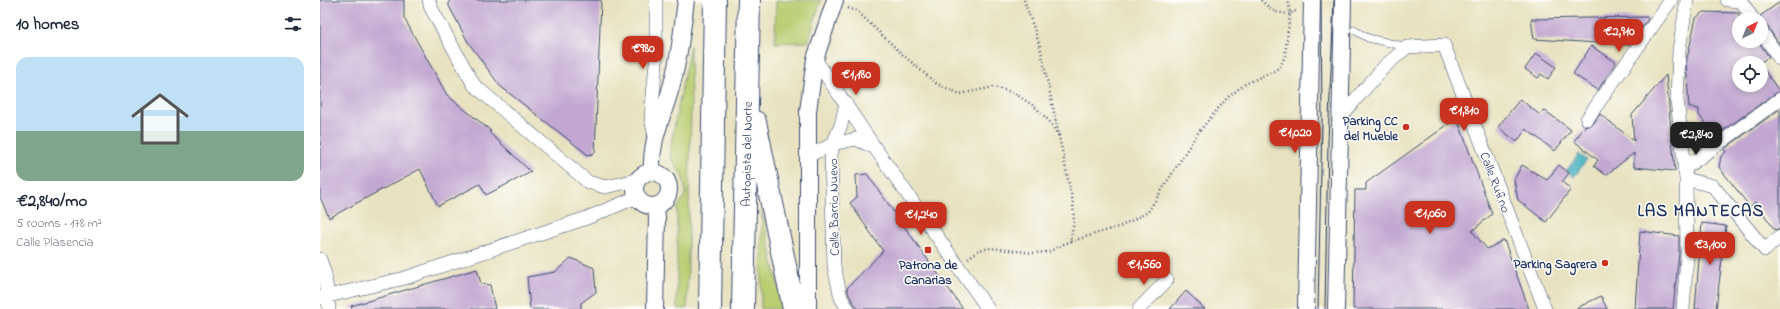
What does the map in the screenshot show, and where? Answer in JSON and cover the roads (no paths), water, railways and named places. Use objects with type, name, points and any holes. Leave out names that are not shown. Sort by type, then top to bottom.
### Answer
[{"type":"highway","points":[[700,0],[714,62]]},
{"type":"highway","points":[[710,309],[716,0]]},
{"type":"highway","name":"Autopista del Norte","points":[[743,309],[749,0]]},
{"type":"highway","points":[[747,86],[794,309]]},
{"type":"street","points":[[429,0],[431,8],[474,85],[588,182],[605,187],[637,180],[643,174],[652,172],[658,173],[666,179],[669,190],[665,200],[656,206],[645,204],[637,197],[635,192],[637,180]]},
{"type":"street","points":[[655,137],[652,118],[656,62],[656,0]]},
{"type":"street","points":[[652,172],[651,155],[680,50],[686,0]]},
{"type":"street","points":[[1306,309],[1312,0]]},
{"type":"street","points":[[1336,309],[1343,0]]},
{"type":"street","points":[[1587,119],[1672,0]]},
{"type":"street","points":[[1684,309],[1687,256],[1685,174],[1677,100],[1679,50],[1687,0]]},
{"type":"street","points":[[1727,0],[1742,1],[1749,12]]},
{"type":"street","points":[[808,309],[808,111],[815,59],[834,2]]},
{"type":"street","points":[[1768,41],[1780,59]]},
{"type":"street","name":"Calle Rufino","points":[[1407,47],[1444,45],[1545,309]]},
{"type":"street","points":[[1340,117],[1384,67],[1407,47]]},
{"type":"street","points":[[815,59],[875,148],[988,309]]},
{"type":"street","points":[[1685,174],[1780,99]]},
{"type":"street","name":"Calle Barrio Nuevo","points":[[846,103],[841,125],[833,144],[831,155],[834,266],[841,298],[848,309]]},
{"type":"street","points":[[808,156],[833,144],[856,139],[875,148]]},
{"type":"street","points":[[1685,174],[1713,186],[1765,250],[1780,236]]},
{"type":"street","points":[[320,259],[325,274],[326,301],[412,275],[587,218],[637,197]]},
{"type":"street","points":[[656,206],[658,218],[656,309]]},
{"type":"street","points":[[1139,309],[1167,280]]},
{"type":"lane","points":[[1354,30],[1368,38],[1407,47]]},
{"type":"water","points":[[1579,154],[1587,160],[1574,177],[1566,171]]},
{"type":"tram line","points":[[1318,309],[1322,121],[1321,0]]},
{"type":"tram line","points":[[1325,309],[1328,142],[1334,0]]},
{"type":"place","name":"Parking CC del Mueble","points":[[1406,127]]},
{"type":"place","name":"Patrona de Canarias","points":[[928,250]]},
{"type":"place","name":"Parking Sagrera","points":[[1605,263]]},
{"type":"district","name":"LAS MANTECAS","points":[[1701,210]]}]
